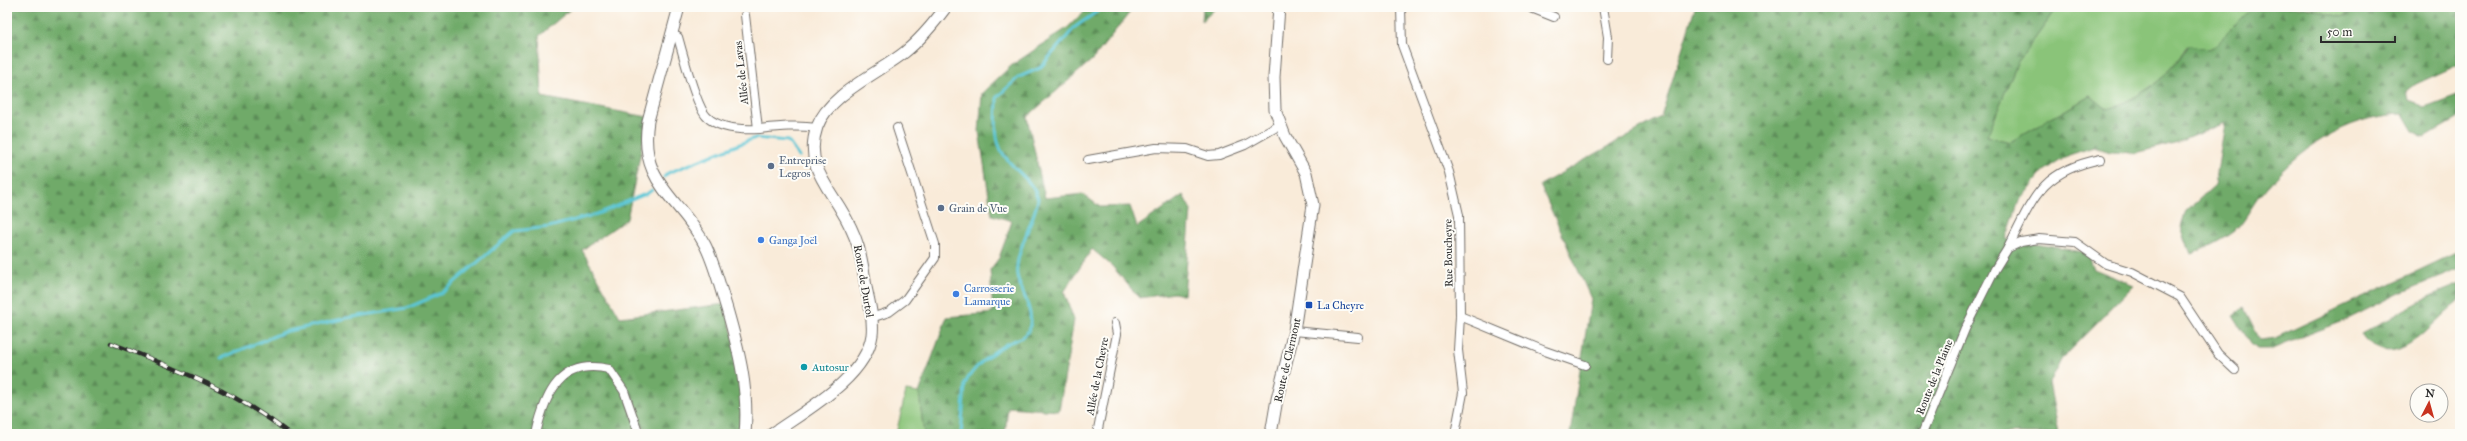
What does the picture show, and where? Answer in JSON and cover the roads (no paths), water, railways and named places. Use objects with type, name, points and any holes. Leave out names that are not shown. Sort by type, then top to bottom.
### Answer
[{"type":"street","points":[[672,34],[678,37],[698,102],[706,117],[722,125],[758,129],[800,125],[817,128],[836,101],[906,51],[931,27],[946,7]]},
{"type":"street","name":"Route de Clermont","points":[[1272,434],[1277,399],[1294,331],[1313,205],[1306,173],[1280,125],[1274,95],[1279,7]]},
{"type":"street","name":"Rue Boucheyre","points":[[1401,7],[1402,45],[1449,172],[1456,197],[1460,231],[1460,316],[1458,350],[1463,393],[1455,434]]},
{"type":"street","points":[[1529,7],[1554,17]]},
{"type":"street","points":[[1603,7],[1608,37],[1607,59]]},
{"type":"street","points":[[676,10],[672,34],[648,121],[646,137],[647,156],[657,181],[699,234],[713,265],[744,376],[747,405],[745,434]]},
{"type":"street","name":"Allée de Lavas","points":[[745,15],[758,129]]},
{"type":"street","points":[[1088,160],[1156,148],[1186,149],[1208,156],[1219,155],[1245,145],[1280,125]]},
{"type":"street","name":"Route de Durtol","points":[[772,434],[823,397],[856,368],[869,346],[872,336],[872,318],[856,234],[823,184],[816,170],[817,128]]},
{"type":"street","points":[[872,318],[889,312],[904,300],[935,258],[935,244],[897,128]]},
{"type":"street","name":"Route de la Plaine","points":[[1922,434],[1965,328],[2028,207],[2050,178],[2081,163],[2101,159]]},
{"type":"street","points":[[2008,248],[2021,242],[2039,239],[2075,242],[2106,264],[2132,272],[2180,297],[2218,354],[2235,370]]},
{"type":"street","points":[[1460,316],[1551,354],[1585,364]]},
{"type":"street","name":"Allée de la Cheyre","points":[[1097,434],[1117,334],[1115,323]]},
{"type":"street","points":[[1294,331],[1358,337]]},
{"type":"street","points":[[536,434],[541,412],[552,388],[577,367],[593,365],[609,369],[624,391],[639,434]]},
{"type":"waterway","points":[[961,434],[965,384],[968,378],[977,367],[994,352],[1025,335],[1030,326],[1029,311],[1017,275],[1017,267],[1038,199],[1031,185],[1006,158],[999,146],[996,132],[997,97],[1019,77],[1040,68],[1075,27],[1098,11],[1100,7]]},
{"type":"waterway","points":[[664,177],[668,173],[755,138],[788,141],[799,157]]},
{"type":"waterway","points":[[221,358],[284,332],[347,318],[407,308],[442,293],[514,231],[549,227],[597,214],[652,190]]},
{"type":"railway","points":[[111,343],[159,362],[226,393],[269,419],[290,434]]},
{"type":"place","name":"Entreprise Legros","points":[[771,166]]},
{"type":"place","name":"Grain de Vue","points":[[941,208]]},
{"type":"place","name":"Ganga Joël","points":[[761,240]]},
{"type":"place","name":"Carrosserie Lamarque","points":[[956,294]]},
{"type":"place","name":"La Cheyre","points":[[1309,305]]},
{"type":"place","name":"Autosur","points":[[804,367]]}]
